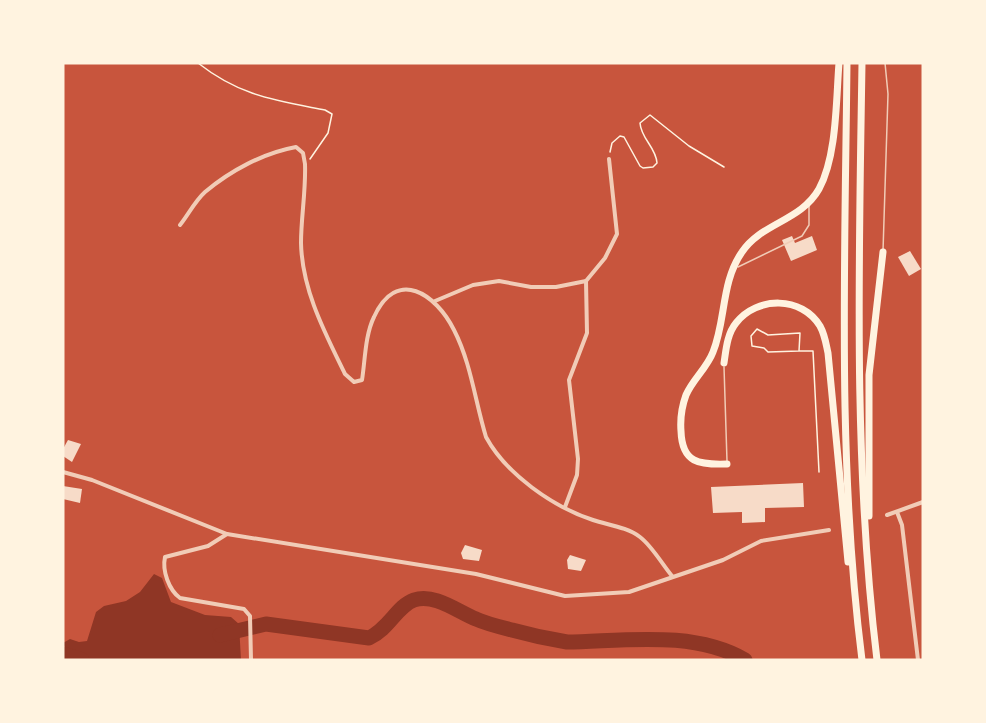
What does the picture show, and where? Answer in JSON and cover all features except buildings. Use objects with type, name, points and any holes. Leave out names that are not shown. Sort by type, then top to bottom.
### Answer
[{"type":"highway","points":[[727,464],[713,464],[692,459],[681,444],[680,424],[686,395],[714,351],[730,277],[743,250],[755,239],[798,213],[818,191],[826,168],[839,63]]},
{"type":"highway","points":[[847,63],[845,394],[856,612]]},
{"type":"highway","points":[[862,63],[860,390],[872,611],[877,660]]},
{"type":"highway","points":[[872,611],[868,461],[869,375],[883,252]]},
{"type":"highway","points":[[724,363],[728,339],[734,324],[756,306],[770,303],[791,305],[810,315],[820,325],[828,353],[843,533],[862,660]]},
{"type":"street","points":[[180,225],[206,191],[245,165],[282,150],[296,147],[303,153],[305,164],[301,246],[305,274],[311,298],[345,374],[354,382],[362,380],[370,327],[384,301],[398,291],[407,290],[421,293],[435,301],[451,324],[462,348],[486,437],[493,449],[522,477],[565,507],[592,520],[623,528],[640,537],[672,576]]},
{"type":"street","points":[[435,301],[473,285],[499,281],[531,287],[556,287],[586,281],[605,258],[617,234],[609,159]]},
{"type":"street","points":[[565,507],[577,476],[578,459],[569,380],[587,333],[586,281]]},
{"type":"street","points":[[63,472],[92,480],[227,534],[476,574],[565,596],[629,592],[723,560],[761,541],[829,530]]},
{"type":"street","points":[[887,515],[923,502]]},
{"type":"street","points":[[897,512],[902,525],[918,660]]},
{"type":"street","points":[[227,534],[208,546],[165,557],[163,566],[174,594],[180,598],[244,609],[250,616],[251,660]]},
{"type":"lane","points":[[883,252],[888,94],[885,63]]},
{"type":"lane","points":[[730,277],[743,263],[807,231],[809,203]]},
{"type":"lane","points":[[724,363],[727,464]]},
{"type":"path","points":[[198,63],[234,88],[267,99],[325,110],[332,114],[328,133],[305,164]]},
{"type":"path","points":[[609,159],[612,143],[620,136],[624,137],[639,166],[653,167],[657,163],[656,155],[640,132],[640,123],[644,117],[650,116],[689,146],[724,167]]},
{"type":"path","points":[[799,351],[800,333],[768,335],[757,329],[751,336],[752,346],[765,348],[768,352],[813,351],[819,472]]},
{"type":"shaded area","points":[[154,574],[162,578],[171,602],[205,615],[231,617],[239,624],[241,660],[70,660],[63,643],[70,639],[79,642],[87,641],[96,612],[104,606],[126,601],[140,592]]},
{"type":"waterway","points":[[220,635],[266,624],[369,638],[382,629],[408,603],[414,600],[430,599],[489,624],[553,640],[567,642],[635,639],[681,641],[703,644],[745,660]]},
{"type":"waterway","points":[[63,654],[82,660]]}]
